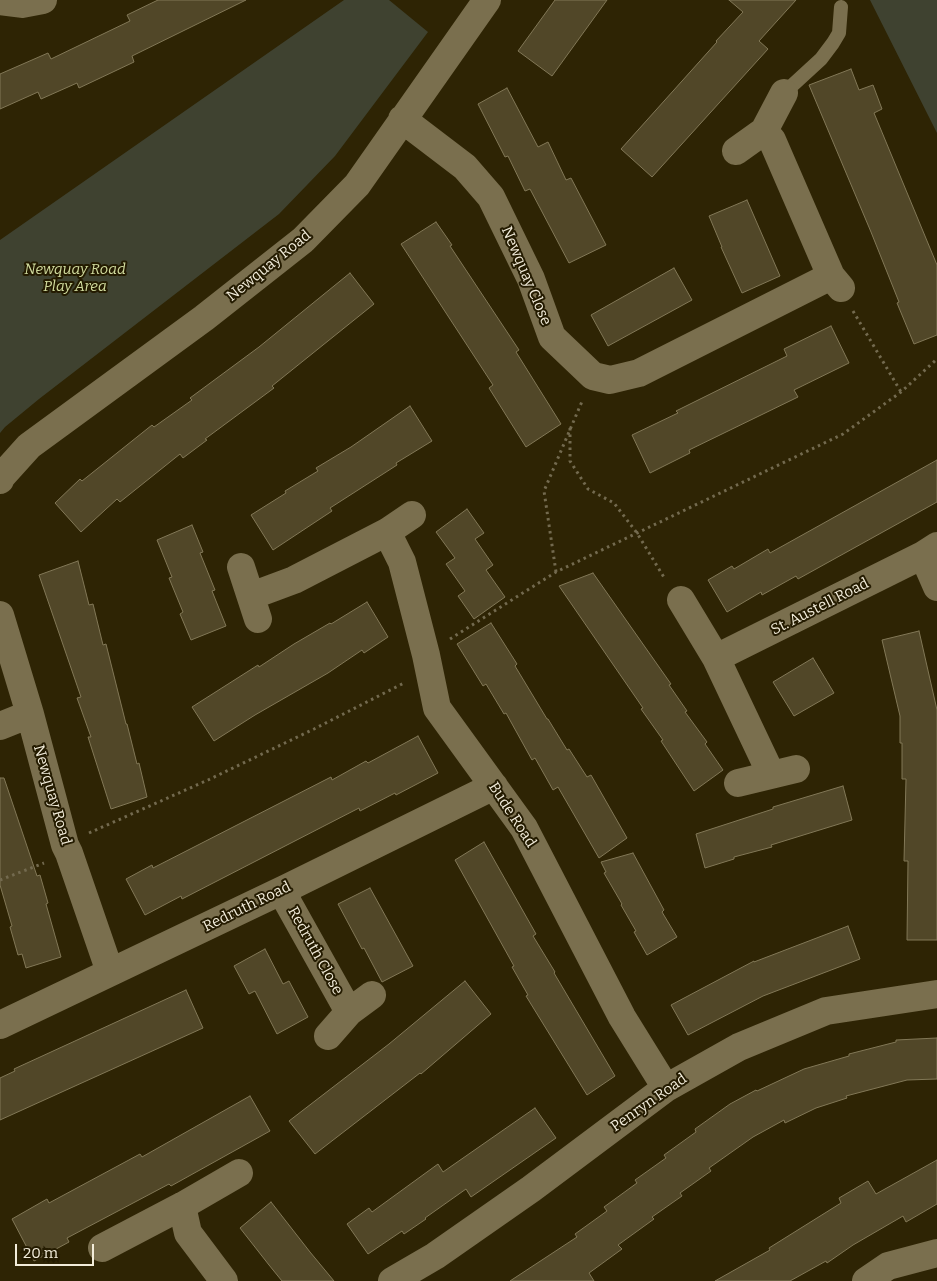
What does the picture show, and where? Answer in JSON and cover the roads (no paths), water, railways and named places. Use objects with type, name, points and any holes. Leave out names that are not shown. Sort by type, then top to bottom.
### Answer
[{"type":"street","points":[[0,1],[22,4],[43,0]]},
{"type":"street","name":"Newquay Road","points":[[0,480],[29,446],[204,318],[303,240],[357,185],[487,0]]},
{"type":"street","points":[[736,151],[764,131],[784,93]]},
{"type":"street","name":"Newquay Close","points":[[402,119],[465,168],[491,197],[531,279],[552,337],[593,376],[610,380],[640,373],[836,282],[772,140],[764,131]]},
{"type":"street","points":[[241,567],[254,608],[294,580],[387,532],[412,515]]},
{"type":"street","name":"Bude Road","points":[[387,532],[402,562],[426,655],[437,708],[524,828],[622,1017],[666,1088]]},
{"type":"street","name":"St. Austell Road","points":[[716,658],[930,550],[937,587]]},
{"type":"street","points":[[680,600],[784,772],[738,783]]},
{"type":"street","name":"Newquay Road","points":[[0,615],[30,714],[67,849],[110,972]]},
{"type":"street","points":[[0,726],[30,714]]},
{"type":"street","name":"Redruth Road","points":[[0,1025],[287,888],[494,786]]},
{"type":"street","name":"Redruth Close","points":[[287,888],[287,901],[349,1012]]},
{"type":"street","name":"Penryn Road","points":[[392,1281],[435,1256],[531,1190],[666,1088],[739,1047],[826,1011],[937,994]]},
{"type":"street","name":"Redruth Close","points":[[328,1036],[349,1012],[372,996]]},
{"type":"street","points":[[102,1248],[182,1206],[239,1173]]},
{"type":"street","points":[[182,1206],[188,1233],[224,1281]]},
{"type":"street","points":[[866,1281],[888,1266],[937,1253]]},
{"type":"lane","points":[[784,93],[815,65],[834,43],[839,33],[841,7]]},
{"type":"park label","name":"Newquay Road Play Area","points":[[75,278]]}]
